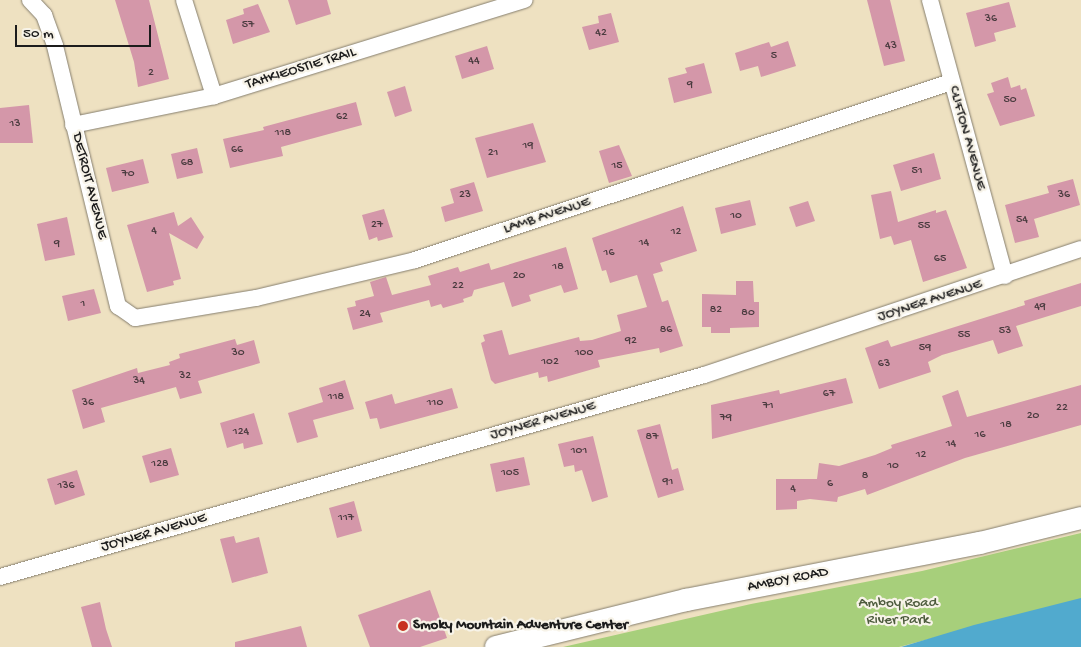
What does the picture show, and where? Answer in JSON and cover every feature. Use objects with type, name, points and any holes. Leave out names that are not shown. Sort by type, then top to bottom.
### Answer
[{"type":"main road","name":"AMBOY ROAD","points":[[496,647],[686,600],[980,543],[1081,518]]},
{"type":"street","name":"DETROIT AVENUE","points":[[30,0],[44,15],[54,46],[118,306],[135,318]]},
{"type":"street","points":[[184,0],[214,96]]},
{"type":"street","name":"TAHKIEOSTIE TRAIL","points":[[73,125],[214,96],[525,0]]},
{"type":"street","name":"CLIFTON AVENUE","points":[[930,0],[1005,276]]},
{"type":"street","name":"LAMB AVENUE","points":[[135,318],[256,298],[415,260],[951,82]]},
{"type":"street","name":"JOYNER AVENUE","points":[[0,577],[704,375],[1005,276],[1081,249]]},
{"type":"green space","name":"Amboy Road River Park","points":[[1081,533],[1081,599],[899,647],[563,647],[751,604],[922,571]]},
{"type":"water","points":[[1081,598],[1081,647],[901,647],[974,625]]},
{"type":"building","points":[[115,0],[149,0],[169,79],[138,87],[134,62]]},
{"type":"building","points":[[288,0],[327,0],[331,14],[296,25]]},
{"type":"building","points":[[867,0],[890,0],[905,61],[884,66]]},
{"type":"building","points":[[1009,2],[1016,27],[994,33],[996,41],[975,47],[966,13]]},
{"type":"building","points":[[258,4],[270,32],[233,44],[226,20],[244,14],[243,9]]},
{"type":"building","points":[[611,13],[619,42],[589,50],[582,27],[599,23],[598,16]]},
{"type":"building","points":[[788,41],[796,66],[761,77],[758,66],[740,71],[735,53],[769,42],[771,47]]},
{"type":"building","points":[[487,46],[494,69],[462,79],[455,56]]},
{"type":"building","points":[[704,63],[712,93],[674,103],[668,78],[687,73],[685,68]]},
{"type":"building","points":[[1008,77],[1011,88],[1020,85],[1021,90],[1026,88],[1035,116],[1000,126],[987,94],[994,92],[991,83]]},
{"type":"building","points":[[405,86],[412,111],[395,117],[387,92]]},
{"type":"building","points":[[356,102],[362,125],[281,147],[283,156],[230,168],[223,139],[264,130],[263,127]]},
{"type":"building","points":[[29,105],[33,143],[0,143],[0,108]]},
{"type":"building","points":[[533,123],[546,162],[487,178],[475,138]]},
{"type":"building","points":[[619,145],[632,176],[609,183],[599,151]]},
{"type":"building","points":[[197,148],[203,173],[177,179],[171,154]]},
{"type":"building","points":[[934,153],[941,179],[901,191],[893,165]]},
{"type":"building","points":[[143,159],[149,183],[112,192],[106,168]]},
{"type":"building","points":[[1073,179],[1080,205],[1034,219],[1039,237],[1015,243],[1005,205],[1049,193],[1047,186]]},
{"type":"building","points":[[474,182],[483,211],[445,222],[441,207],[454,203],[450,189]]},
{"type":"building","points":[[891,191],[898,222],[936,210],[936,213],[946,210],[967,268],[923,282],[911,240],[894,245],[891,236],[880,239],[871,195]]},
{"type":"building","points":[[750,200],[756,225],[721,234],[715,208]]},
{"type":"building","points":[[808,201],[815,221],[796,227],[789,207]]},
{"type":"building","points":[[683,206],[697,251],[660,263],[663,271],[653,274],[662,302],[668,300],[683,346],[660,353],[659,348],[598,360],[600,367],[548,382],[547,376],[539,378],[538,372],[495,384],[491,380],[481,343],[485,341],[483,335],[502,330],[509,355],[579,337],[580,341],[592,340],[621,331],[617,315],[647,307],[637,275],[610,283],[606,270],[602,271],[592,238]]},
{"type":"building","points":[[384,209],[393,237],[378,241],[377,237],[369,240],[362,215]]},
{"type":"building","points":[[174,212],[178,226],[191,217],[204,237],[197,249],[169,233],[181,279],[173,281],[174,285],[147,292],[127,225]]},
{"type":"building","points":[[67,217],[75,255],[45,261],[37,224]]},
{"type":"building","points":[[566,247],[578,289],[564,293],[561,285],[529,295],[531,301],[512,307],[504,282],[474,290],[472,296],[463,299],[464,302],[443,308],[441,304],[431,307],[429,300],[380,313],[383,322],[353,330],[347,308],[356,306],[355,301],[374,296],[370,282],[386,277],[392,295],[431,285],[428,276],[458,267],[460,272],[489,263],[491,270]]},
{"type":"building","points":[[736,281],[753,281],[754,302],[759,302],[759,327],[730,328],[730,333],[711,333],[711,327],[702,327],[702,294],[736,295]]},
{"type":"building","points":[[1081,283],[1081,306],[1016,326],[1023,346],[998,354],[993,340],[942,355],[928,362],[931,372],[879,389],[865,348],[888,340],[891,347],[1025,305],[1024,301]]},
{"type":"building","points":[[94,289],[101,313],[68,321],[62,296]]},
{"type":"building","points":[[235,339],[237,345],[254,340],[260,363],[198,381],[202,393],[180,399],[176,387],[101,408],[105,422],[83,429],[72,390],[137,368],[138,373],[170,365],[169,362],[180,358],[179,354]]},
{"type":"building","points":[[846,378],[853,403],[712,439],[711,405],[779,390],[780,394]]},
{"type":"building","points":[[345,380],[354,409],[313,420],[318,437],[297,443],[288,413],[323,402],[319,388]]},
{"type":"building","points":[[1081,385],[1081,425],[965,458],[867,495],[865,489],[838,497],[837,502],[810,499],[797,501],[797,509],[776,510],[776,479],[817,479],[819,463],[839,466],[875,455],[892,448],[891,445],[952,426],[942,396],[958,390],[967,417]]},
{"type":"building","points":[[452,388],[458,408],[380,429],[377,418],[370,419],[365,402],[392,394],[395,404]]},
{"type":"building","points":[[254,413],[263,444],[244,449],[243,443],[227,448],[220,423]]},
{"type":"building","points":[[660,424],[672,470],[678,468],[684,490],[658,498],[637,430]]},
{"type":"building","points":[[593,436],[608,497],[592,502],[582,470],[575,472],[574,465],[564,467],[558,444]]},
{"type":"building","points":[[171,448],[179,475],[150,483],[142,456]]},
{"type":"building","points":[[524,457],[530,485],[496,492],[490,464]]},
{"type":"building","points":[[77,470],[85,495],[55,505],[47,479]]},
{"type":"building","points":[[354,501],[362,531],[337,538],[329,508]]},
{"type":"building","points":[[234,536],[236,543],[259,537],[268,573],[232,583],[220,539]]},
{"type":"building","name":"Smoky Mountain Adventure Center","points":[[430,590],[447,638],[420,647],[370,647],[358,615]]},
{"type":"building","points":[[100,602],[112,647],[92,647],[81,607]]},
{"type":"building","points":[[301,626],[307,647],[235,647],[235,642]]},
{"type":"place","name":"Smoky Mountain Adventure Center","points":[[403,626]]}]
